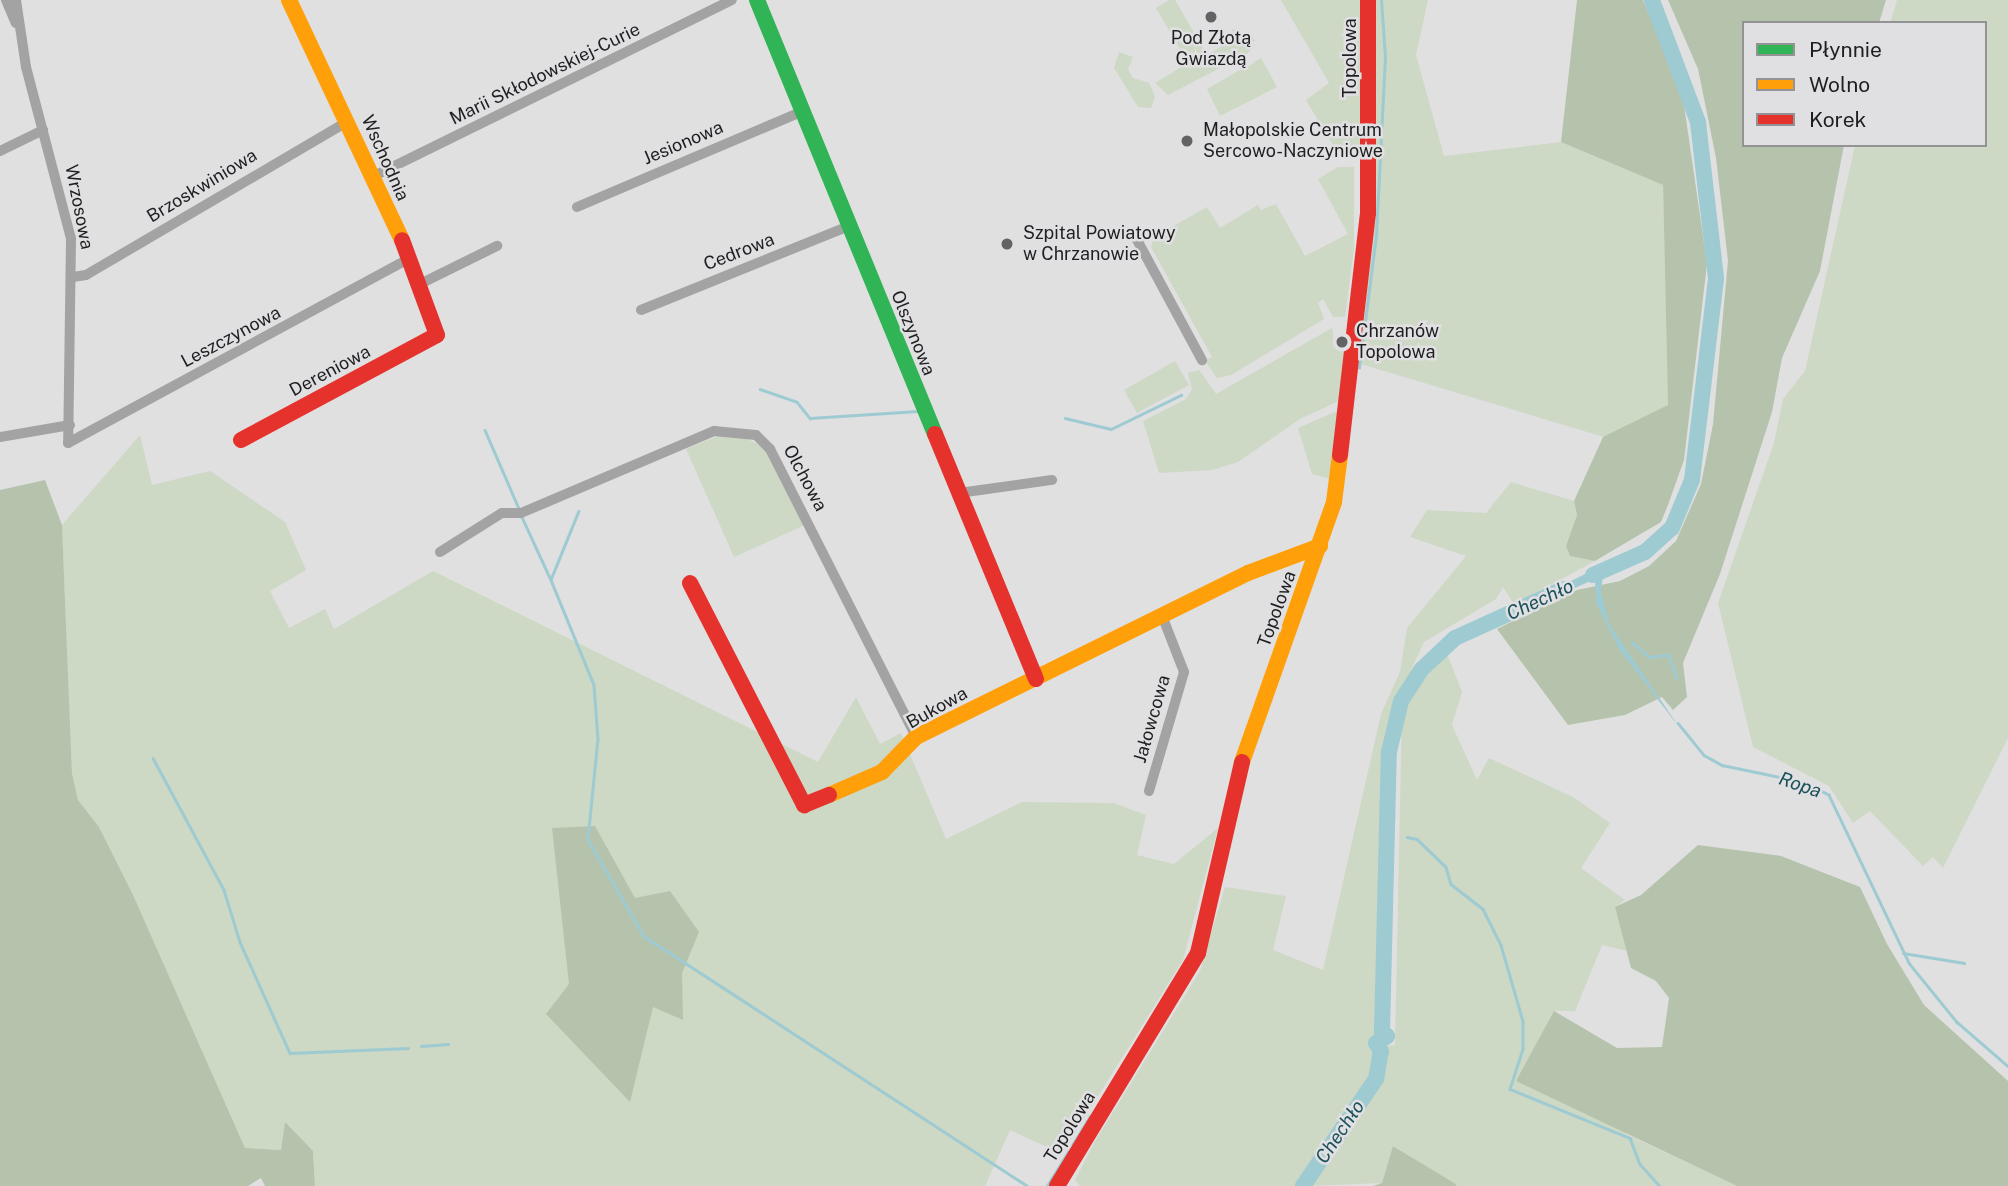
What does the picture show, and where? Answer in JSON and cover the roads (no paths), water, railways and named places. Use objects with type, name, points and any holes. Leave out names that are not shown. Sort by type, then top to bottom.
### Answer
[{"type":"street","name":"Wrzosowa","points":[[6,0],[17,24],[66,212],[73,277],[68,443]]},
{"type":"street","name":"Wrzosowa","points":[[16,0],[17,24]]},
{"type":"street","name":"Wschodnia","points":[[289,0],[422,283],[437,335]]},
{"type":"street","name":"Marii Skłodowskiej-Curie","points":[[372,177],[732,0]]},
{"type":"street","name":"Olszynowa","points":[[757,0],[1036,679]]},
{"type":"street","name":"Topolowa","points":[[1056,1186],[1198,953],[1236,779],[1320,546],[1344,447],[1363,281],[1368,0]]},
{"type":"street","name":"Jesionowa","points":[[577,207],[803,111]]},
{"type":"street","name":"Brzoskwiniowa","points":[[73,277],[86,275],[348,121]]},
{"type":"street","points":[[0,151],[43,130]]},
{"type":"street","name":"Cedrowa","points":[[641,310],[849,226]]},
{"type":"street","points":[[1136,238],[1202,360]]},
{"type":"street","points":[[422,283],[497,246]]},
{"type":"street","name":"Leszczynowa","points":[[68,443],[409,259]]},
{"type":"street","name":"Dereniowa","points":[[241,440],[437,335]]},
{"type":"street","points":[[0,437],[70,425]]},
{"type":"street","name":"Olchowa","points":[[440,552],[496,522],[502,513],[521,513],[714,431],[756,435],[771,449],[916,737]]},
{"type":"street","points":[[959,494],[1052,480]]},
{"type":"street","name":"Bukowa","points":[[690,583],[804,805],[882,772],[916,737],[1163,618],[1248,573],[1320,546]]},
{"type":"street","name":"Jałowcowa","points":[[1149,790],[1184,672],[1163,618]]},
{"type":"water","points":[[1610,562],[1614,569],[1603,575],[1601,591],[1609,624],[1679,727],[1619,649],[1596,603],[1595,579],[1546,601],[1544,594]]},
{"type":"waterway","points":[[1359,368],[1376,235],[1385,57],[1381,0]]},
{"type":"waterway","name":"Chechło","points":[[1593,575],[1645,552],[1672,528],[1692,480],[1716,278],[1698,122],[1652,0]]},
{"type":"waterway","points":[[760,389],[797,402],[810,418],[918,411]]},
{"type":"waterway","points":[[1065,418],[1111,429],[1181,395]]},
{"type":"waterway","points":[[485,430],[520,511]]},
{"type":"waterway","points":[[579,511],[551,580],[594,685],[598,739],[588,840],[644,936],[1027,1186]]},
{"type":"waterway","points":[[522,517],[550,578]]},
{"type":"waterway","name":"Chechło","points":[[1303,1186],[1376,1079],[1381,1051],[1376,1043],[1387,1036],[1382,1032],[1389,752],[1401,701],[1422,669],[1455,638],[1563,589]]},
{"type":"waterway","points":[[1632,642],[1649,657],[1669,655],[1677,678]]},
{"type":"waterway","name":"Ropa","points":[[1678,723],[1704,755],[1722,765],[1804,782],[1829,795],[1909,963],[1957,1022],[2008,1066]]},
{"type":"waterway","points":[[153,758],[224,890],[240,942],[290,1053],[408,1048]]},
{"type":"waterway","points":[[1389,816],[1394,818]]},
{"type":"waterway","points":[[1407,837],[1417,839],[1446,867],[1451,884],[1483,909],[1501,945],[1523,1021],[1523,1049],[1510,1089],[1630,1138],[1640,1164],[1660,1186]]},
{"type":"waterway","points":[[1903,953],[1964,963]]},
{"type":"waterway","points":[[421,1046],[448,1044]]},
{"type":"waterway","points":[[1047,1186],[1090,1116]]},
{"type":"place","name":"Pod Złotą Gwiazdą","points":[[1211,17]]},
{"type":"place","name":"Małopolskie Centrum Sercowo-Naczyniowe","points":[[1187,141]]},
{"type":"place","name":"Szpital Powiatowy w Chrzanowie","points":[[1007,244]]},
{"type":"place","name":"Chrzanów Topolowa","points":[[1342,342]]}]
